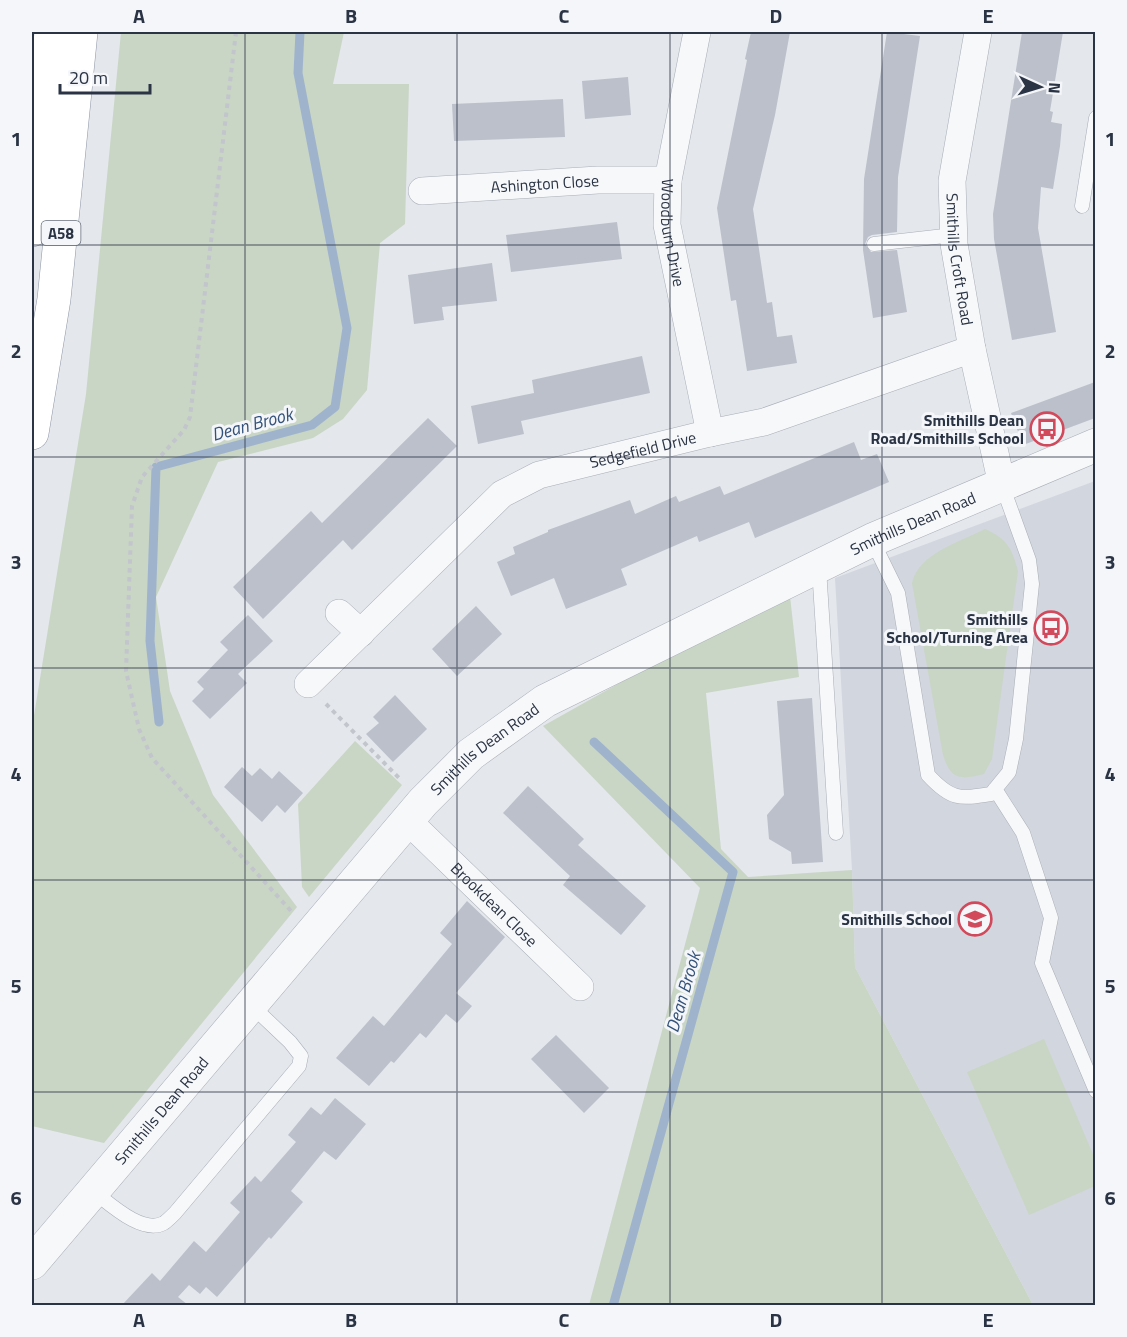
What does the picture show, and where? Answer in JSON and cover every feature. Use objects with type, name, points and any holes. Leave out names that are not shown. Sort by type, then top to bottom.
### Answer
[{"type":"highway","name":"A58","points":[[32,230],[51,32]]},
{"type":"highway","name":"A58","points":[[32,433],[54,299],[81,32]]},
{"type":"street","name":"Woodburn Drive","points":[[698,32],[668,180],[667,225],[710,433]]},
{"type":"street","name":"Smithills Croft Road","points":[[978,32],[952,181],[954,235],[972,349],[1002,485]]},
{"type":"street","name":"Ashington Close","points":[[422,191],[598,180],[668,180]]},
{"type":"street","name":"Sedgefield Drive","points":[[308,684],[502,494],[539,475],[764,422],[972,349]]},
{"type":"street","name":"Smithills Dean Road","points":[[32,1263],[416,811],[471,754],[545,701],[872,540],[1095,445]]},
{"type":"street","points":[[339,613],[361,633]]},
{"type":"street","name":"Brookdean Close","points":[[416,811],[580,987]]},
{"type":"lane","points":[[1082,206],[1095,118]]},
{"type":"lane","points":[[874,244],[954,235]]},
{"type":"lane","points":[[872,540],[898,593],[928,775],[942,791],[965,798],[991,794],[1009,772],[1016,739],[1032,584],[1029,560],[1002,485]]},
{"type":"lane","points":[[819,568],[836,833]]},
{"type":"lane","points":[[995,789],[1023,833],[1051,918],[1042,963],[1095,1091]]},
{"type":"lane","points":[[93,1191],[134,1221],[151,1226],[163,1224],[175,1213],[299,1066],[301,1056],[290,1042],[251,1005]]},
{"type":"path","points":[[236,32],[190,417],[184,430],[142,477],[132,506],[126,671],[139,729],[152,758],[311,934]]},
{"type":"path","points":[[308,684],[416,811]]},
{"type":"shaded area","name":"Smithills School","points":[[1095,481],[1095,1305],[1033,1305],[855,967],[852,870],[835,578]]},
{"type":"green space","points":[[121,32],[344,32],[333,84],[409,84],[405,224],[380,243],[367,390],[343,419],[313,438],[218,462],[156,597],[170,691],[213,795],[297,907],[104,1143],[32,1126],[32,728],[86,394]]},
{"type":"green space","points":[[985,529],[1008,545],[1018,571],[992,759],[984,774],[963,777],[953,774],[943,755],[912,583],[916,573],[932,556]]},
{"type":"green space","points":[[790,596],[799,677],[706,693],[721,849],[748,877],[852,870],[855,967],[1033,1305],[589,1305],[700,888],[543,726],[632,676]]},
{"type":"green space","points":[[355,741],[402,785],[309,897],[302,887],[298,804]]},
{"type":"green space","points":[[1044,1039],[1095,1159],[1095,1186],[1029,1215],[967,1072]]},
{"type":"building","points":[[751,32],[790,32],[775,115],[753,209],[767,303],[772,302],[777,337],[792,335],[797,363],[747,371],[736,300],[731,301],[717,208]]},
{"type":"building","points":[[887,32],[920,36],[898,177],[897,232],[872,235],[868,237],[865,244],[871,252],[897,250],[907,312],[873,318],[863,250],[864,179]]},
{"type":"building","points":[[1022,32],[1063,32],[1050,111],[1053,112],[1051,122],[1062,124],[1060,146],[1053,189],[1041,187],[1038,228],[1056,332],[1012,340],[994,239],[993,214]]},
{"type":"building","points":[[628,77],[631,115],[585,119],[582,81]]},
{"type":"building","points":[[563,99],[565,137],[454,141],[452,104]]},
{"type":"building","points":[[617,222],[622,259],[511,272],[506,235]]},
{"type":"building","points":[[492,263],[497,301],[442,307],[444,320],[414,324],[408,275]]},
{"type":"building","points":[[642,356],[650,393],[521,421],[524,434],[478,444],[471,406],[534,393],[532,380]]},
{"type":"building","points":[[1095,382],[1095,418],[1023,445],[1011,413]]},
{"type":"building","points":[[428,418],[457,446],[352,550],[343,540],[263,619],[233,587],[311,511],[322,523]]},
{"type":"building","points":[[854,442],[861,460],[877,454],[889,482],[755,538],[749,522],[699,542],[697,536],[621,569],[627,585],[566,609],[554,578],[511,596],[497,562],[515,554],[513,547],[548,530],[630,500],[635,514],[676,496],[679,502],[720,486],[724,495]]},
{"type":"building","points":[[476,606],[502,634],[457,676],[432,649]]},
{"type":"building","points":[[248,615],[273,641],[238,674],[247,683],[210,719],[192,701],[204,689],[197,682],[228,650],[220,642]]},
{"type":"building","points":[[395,695],[427,729],[393,762],[366,734],[379,723],[373,717]]},
{"type":"building","points":[[812,698],[823,862],[792,864],[791,852],[769,839],[767,815],[784,795],[777,701]]},
{"type":"building","points":[[242,767],[252,776],[260,768],[272,779],[279,771],[303,793],[285,813],[277,805],[262,822],[224,787]]},
{"type":"building","points":[[528,786],[584,839],[578,845],[646,906],[621,935],[563,885],[570,876],[503,813]]},
{"type":"building","points":[[467,901],[505,937],[456,993],[472,1006],[457,1023],[446,1014],[426,1038],[420,1033],[394,1063],[391,1061],[369,1086],[336,1058],[373,1016],[384,1026],[452,944],[440,933]]},
{"type":"building","points":[[556,1035],[609,1088],[584,1113],[531,1059]]},
{"type":"building","points":[[335,1098],[366,1124],[336,1160],[324,1151],[291,1191],[303,1202],[217,1297],[206,1287],[200,1294],[189,1285],[178,1297],[188,1305],[122,1305],[152,1273],[160,1281],[194,1241],[206,1252],[240,1212],[230,1203],[255,1176],[261,1182],[296,1142],[288,1135],[311,1107],[321,1115]]},
{"type":"waterway","name":"Dean Brook","points":[[159,722],[150,641],[156,467],[312,425],[335,407],[347,328],[298,73],[300,32]]},
{"type":"waterway","name":"Dean Brook","points":[[594,742],[733,872],[613,1306]]},
{"type":"place","name":"Smithills Dean Road/Smithills School","points":[[1047,429]]},
{"type":"place","name":"Smithills School/Turning Area","points":[[1051,628]]},
{"type":"place","name":"Smithills School","points":[[975,919]]}]
